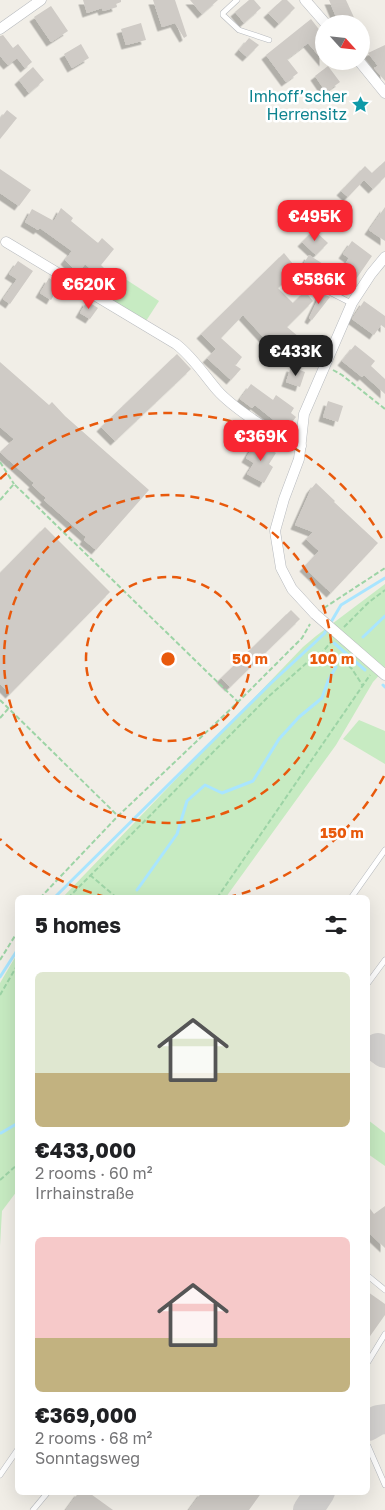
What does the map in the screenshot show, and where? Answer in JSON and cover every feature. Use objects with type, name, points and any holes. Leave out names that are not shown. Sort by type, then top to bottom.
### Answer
[{"type":"street","points":[[0,29],[41,0]]},
{"type":"street","points":[[305,0],[318,15]]},
{"type":"street","points":[[366,70],[385,93]]},
{"type":"street","points":[[6,242],[176,344],[186,352],[219,392],[240,410],[291,443],[301,446]]},
{"type":"street","points":[[385,256],[352,303],[304,414],[299,459],[275,530],[281,568],[292,589],[318,617],[385,675]]},
{"type":"lane","points":[[237,0],[223,13],[224,15],[239,30],[269,40]]},
{"type":"lane","points":[[295,286],[304,279],[352,303]]},
{"type":"lane","points":[[352,895],[385,850]]},
{"type":"lane","points":[[370,980],[385,960]]},
{"type":"lane","points":[[370,1278],[385,1290]]},
{"type":"lane","points":[[370,1359],[385,1334]]},
{"type":"lane","points":[[370,1451],[385,1485]]},
{"type":"lane","points":[[0,1475],[15,1453]]},
{"type":"lane","points":[[33,1510],[46,1495]]},
{"type":"path","points":[[324,365],[342,375],[385,409]]},
{"type":"path","points":[[0,462],[14,484],[238,702]]},
{"type":"path","points":[[0,500],[14,484]]},
{"type":"path","points":[[43,895],[118,816],[302,638],[318,617],[385,568]]},
{"type":"path","points":[[71,895],[268,697],[310,660],[320,654],[335,631],[385,590]]},
{"type":"path","points":[[320,654],[335,656],[345,662],[363,686]]},
{"type":"path","points":[[219,895],[376,667]]},
{"type":"path","points":[[0,700],[118,816]]},
{"type":"path","points":[[0,718],[9,709]]},
{"type":"path","points":[[90,875],[113,895]]},
{"type":"path","points":[[0,960],[15,936]]},
{"type":"path","points":[[0,995],[15,969]]},
{"type":"path","points":[[0,1180],[15,1167]]},
{"type":"green space","points":[[113,271],[159,301],[146,321],[96,290]]},
{"type":"green space","points":[[385,584],[385,669],[373,682],[336,745],[227,895],[65,895],[303,647]]},
{"type":"green space","points":[[359,720],[385,731],[385,764],[343,739]]},
{"type":"green space","points":[[15,957],[15,1194],[2,1211],[0,1246],[0,983]]},
{"type":"green space","points":[[370,1122],[385,1133],[385,1166],[370,1155]]},
{"type":"building","points":[[83,0],[121,0],[121,2],[116,4],[117,7],[103,11],[102,8],[87,13]]},
{"type":"building","points":[[153,0],[175,0],[187,36],[184,38],[175,23],[162,27]]},
{"type":"building","points":[[190,0],[218,0],[202,14]]},
{"type":"building","points":[[249,0],[254,0],[261,8],[244,23],[235,12]]},
{"type":"building","points":[[282,0],[287,0],[295,8],[279,24],[268,13]]},
{"type":"building","points":[[329,0],[346,0],[353,15],[335,15]]},
{"type":"building","points":[[51,6],[68,31],[51,42],[34,17]]},
{"type":"building","points":[[311,19],[315,24],[315,51],[308,43],[287,59],[298,73],[286,82],[266,55]]},
{"type":"building","points":[[141,23],[146,40],[126,45],[121,29]]},
{"type":"building","points":[[3,35],[13,48],[18,44],[32,62],[25,68],[17,58],[8,65],[0,56],[0,36]]},
{"type":"building","points":[[249,38],[259,45],[247,57],[239,50]]},
{"type":"building","points":[[81,44],[89,58],[72,68],[64,54]]},
{"type":"building","points":[[385,45],[385,81],[374,68],[378,66],[370,56],[370,52]]},
{"type":"building","points":[[33,67],[44,80],[29,93],[19,80]]},
{"type":"building","points":[[323,70],[331,70],[340,82],[326,92],[315,76]]},
{"type":"building","points":[[7,110],[17,118],[0,139],[0,119]]},
{"type":"building","points":[[385,161],[385,177],[373,189],[364,180],[348,197],[341,191],[365,166],[372,173]]},
{"type":"building","points":[[0,169],[31,190],[19,206],[0,193]]},
{"type":"building","points":[[385,207],[385,241],[369,230]]},
{"type":"building","points":[[61,208],[73,218],[71,221],[98,243],[102,238],[114,249],[101,265],[105,269],[99,276],[85,264],[78,273],[65,260],[72,251],[40,228],[38,230],[25,222],[32,209],[54,221]]},
{"type":"building","points":[[314,230],[328,243],[316,255],[302,242]]},
{"type":"building","points":[[352,241],[372,256],[345,295],[325,285],[327,282],[302,266],[309,255],[339,274],[349,258],[343,254]]},
{"type":"building","points":[[284,253],[297,269],[278,288],[293,303],[305,291],[313,301],[287,327],[299,337],[288,352],[268,335],[264,338],[243,315],[221,338],[242,357],[236,365],[232,363],[241,369],[231,380],[207,358],[216,349],[201,334]]},
{"type":"building","points":[[18,261],[33,271],[10,304],[3,299],[17,279],[9,274]]},
{"type":"building","points":[[49,278],[60,285],[51,300],[40,293]]},
{"type":"building","points":[[321,293],[330,297],[312,320],[309,318]]},
{"type":"building","points":[[87,301],[98,308],[90,319],[80,313]]},
{"type":"building","points":[[364,301],[385,316],[385,328],[381,325],[374,335],[352,319]]},
{"type":"building","points":[[355,345],[375,361],[371,366],[385,379],[385,394],[364,375],[362,377],[342,361]]},
{"type":"building","points":[[177,354],[191,369],[115,441],[101,427]]},
{"type":"building","points":[[0,362],[49,405],[52,402],[65,416],[149,490],[96,550],[84,540],[86,537],[44,500],[46,498],[32,485],[34,483],[0,452],[14,439],[0,427]]},
{"type":"building","points":[[291,367],[305,372],[300,387],[286,382]]},
{"type":"building","points":[[251,384],[273,400],[276,395],[294,408],[291,413],[296,417],[289,426],[283,422],[280,425],[255,405],[252,408],[240,399]]},
{"type":"building","points":[[328,401],[343,406],[338,422],[323,417]]},
{"type":"building","points":[[256,441],[276,453],[269,464],[273,467],[264,483],[247,474],[254,463],[246,458]]},
{"type":"building","points":[[316,483],[378,543],[331,593],[304,567],[319,551],[306,539],[313,532],[295,525],[311,489]]},
{"type":"building","points":[[45,527],[110,592],[10,694],[0,684],[0,573]]},
{"type":"building","points":[[291,610],[300,619],[230,687],[221,678]]},
{"type":"building","points":[[385,1206],[385,1248],[370,1234],[370,1209],[374,1214]]},
{"type":"building","points":[[370,1293],[385,1304],[385,1315],[370,1336]]},
{"type":"building","points":[[77,1495],[92,1495],[113,1510],[66,1510]]},
{"type":"building","points":[[200,1495],[260,1495],[249,1510],[189,1510]]},
{"type":"waterway","points":[[57,895],[271,683],[324,634],[341,605],[385,578]]},
{"type":"waterway","points":[[363,637],[385,616]]},
{"type":"waterway","points":[[334,643],[365,670]]},
{"type":"waterway","points":[[137,890],[177,834],[187,801],[205,785],[222,793],[253,781],[279,739],[299,717],[322,698],[328,681],[336,667]]},
{"type":"waterway","points":[[0,977],[15,954]]},
{"type":"waterway","points":[[1,1133],[15,1125]]},
{"type":"taxiway","points":[[378,1048],[385,1053]]},
{"type":"taxiway","points":[[370,1425],[378,1420],[385,1419]]},
{"type":"taxiway","points":[[308,1510],[318,1495]]},
{"type":"place","name":"Imhoff’scher Herrensitz","points":[[361,105]]}]
